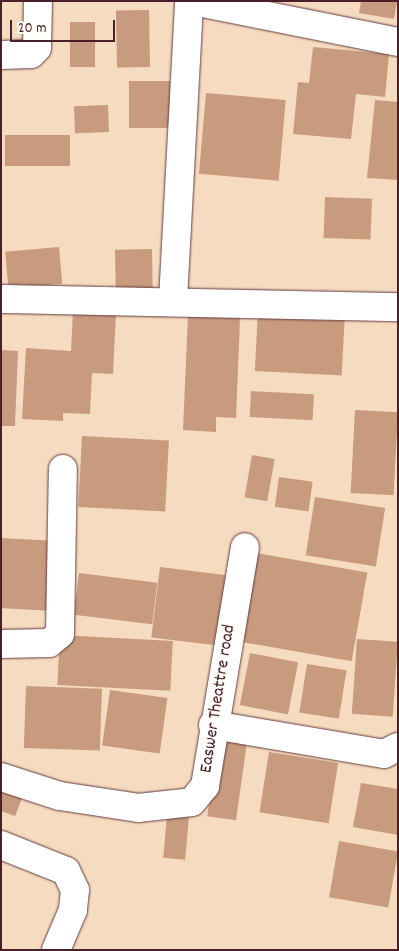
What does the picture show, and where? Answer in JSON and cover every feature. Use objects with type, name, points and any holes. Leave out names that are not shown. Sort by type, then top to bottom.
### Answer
[{"type":"street","points":[[1,55],[31,54],[37,48],[38,1]]},
{"type":"street","points":[[173,300],[189,1]]},
{"type":"street","points":[[193,1],[279,9],[398,42]]},
{"type":"street","points":[[1,299],[173,300],[398,307]]},
{"type":"street","points":[[1,644],[49,643],[60,634],[63,469]]},
{"type":"street","name":"Easwer Theattre road","points":[[1,777],[60,796],[138,808],[192,802],[206,786],[213,725],[245,547]]},
{"type":"street","points":[[213,725],[384,754],[398,747]]},
{"type":"street","points":[[1,844],[66,870],[75,890],[73,910],[56,950]]},
{"type":"building","points":[[361,1],[397,1],[394,19],[359,13]]},
{"type":"building","points":[[149,10],[150,67],[117,68],[116,11]]},
{"type":"building","points":[[70,22],[95,22],[95,67],[70,67]]},
{"type":"building","points":[[313,47],[389,54],[385,97],[356,94],[351,139],[293,134],[298,82],[309,83]]},
{"type":"building","points":[[129,81],[170,81],[170,128],[129,128]]},
{"type":"building","points":[[206,93],[286,100],[279,181],[199,174]]},
{"type":"building","points":[[375,100],[398,102],[398,180],[367,178]]},
{"type":"building","points":[[108,105],[109,132],[75,133],[74,106]]},
{"type":"building","points":[[5,135],[70,135],[70,166],[5,166]]},
{"type":"building","points":[[325,197],[372,199],[371,240],[324,238]]},
{"type":"building","points":[[59,247],[62,284],[8,289],[5,252]]},
{"type":"building","points":[[152,249],[153,293],[116,294],[115,250]]},
{"type":"building","points":[[73,310],[116,313],[113,374],[92,373],[90,414],[63,413],[63,421],[22,419],[26,348],[71,351]]},
{"type":"building","points":[[258,310],[345,315],[342,375],[255,371]]},
{"type":"building","points":[[188,316],[240,318],[236,418],[216,417],[216,432],[183,430]]},
{"type":"building","points":[[1,350],[18,351],[15,426],[1,426]]},
{"type":"building","points":[[251,391],[314,394],[313,420],[250,417]]},
{"type":"building","points":[[355,410],[398,412],[394,495],[351,493]]},
{"type":"building","points":[[82,436],[169,441],[165,511],[78,507]]},
{"type":"building","points":[[252,455],[275,459],[267,501],[245,497]]},
{"type":"building","points":[[279,477],[313,482],[308,511],[275,507]]},
{"type":"building","points":[[315,497],[385,508],[376,566],[306,555]]},
{"type":"building","points":[[1,538],[53,541],[49,611],[1,608]]},
{"type":"building","points":[[256,553],[367,573],[352,661],[240,642]]},
{"type":"building","points":[[160,567],[230,576],[222,646],[151,637]]},
{"type":"building","points":[[79,573],[157,583],[152,624],[74,615]]},
{"type":"building","points":[[60,635],[173,641],[170,691],[57,685]]},
{"type":"building","points":[[357,639],[398,642],[393,717],[352,714]]},
{"type":"building","points":[[250,653],[298,662],[288,714],[240,705]]},
{"type":"building","points":[[307,664],[347,670],[339,719],[299,712]]},
{"type":"building","points":[[26,686],[102,689],[100,751],[24,748]]},
{"type":"building","points":[[110,690],[167,698],[160,754],[102,745]]},
{"type":"building","points":[[218,740],[247,744],[236,820],[207,816]]},
{"type":"building","points":[[269,752],[338,763],[329,823],[259,812]]},
{"type":"building","points":[[361,783],[398,789],[398,835],[353,827]]},
{"type":"building","points":[[1,784],[24,793],[15,816],[1,811]]},
{"type":"building","points":[[167,815],[189,817],[185,860],[163,858]]},
{"type":"building","points":[[339,841],[398,851],[388,908],[329,897]]}]
